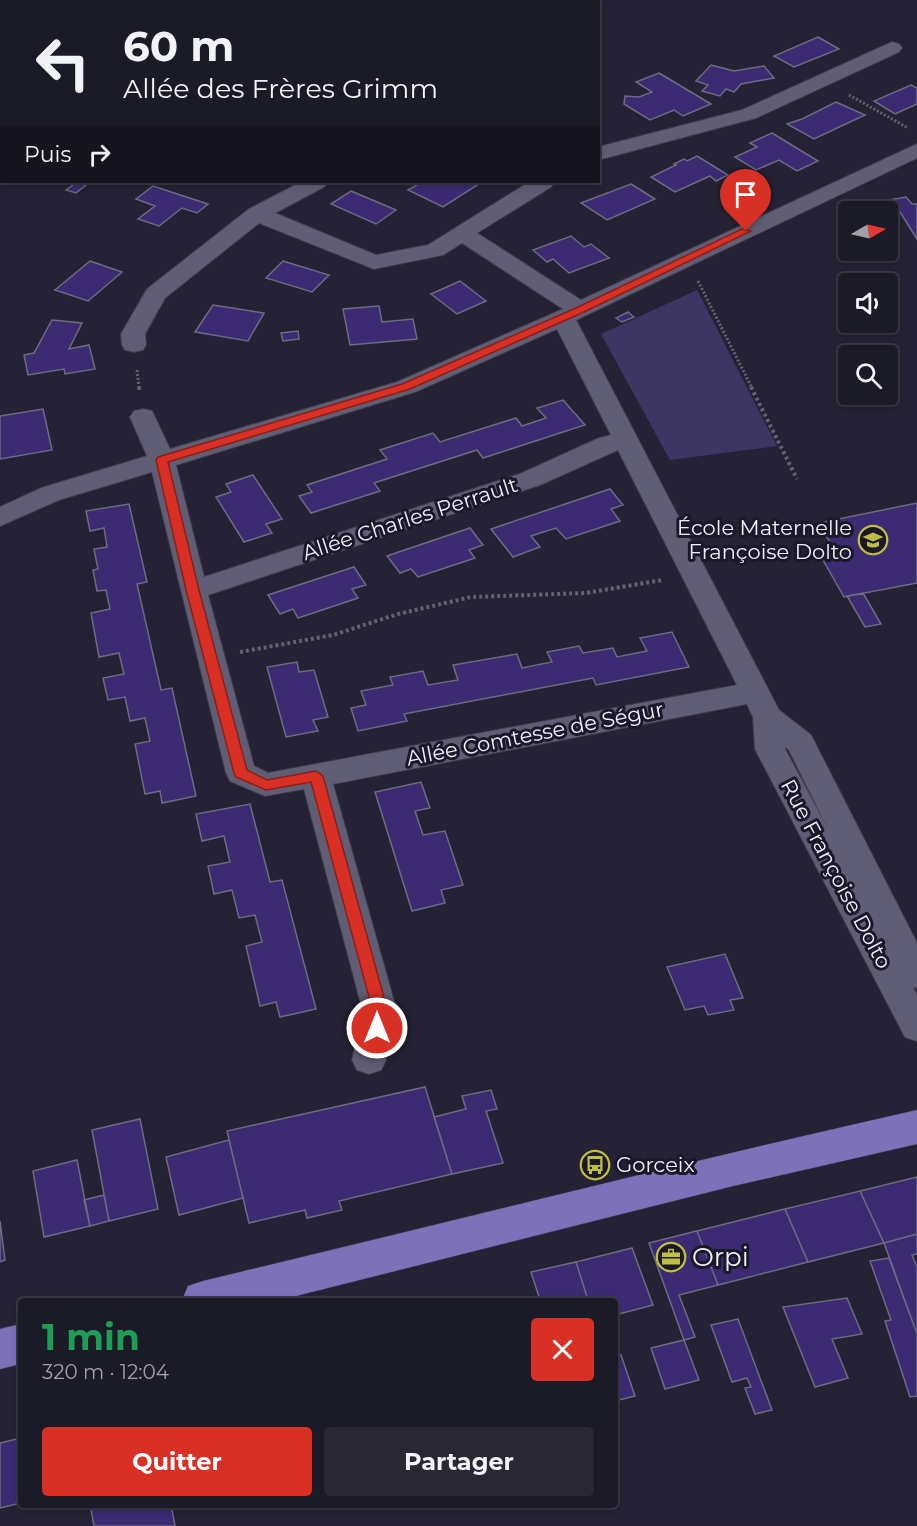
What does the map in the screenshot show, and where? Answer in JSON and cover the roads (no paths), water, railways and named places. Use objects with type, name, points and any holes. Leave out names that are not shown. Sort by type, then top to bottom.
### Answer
[{"type":"main road","points":[[211,1298],[490,1232],[733,1169],[917,1126]]},
{"type":"main road","points":[[0,1349],[18,1345]]},
{"type":"street","points":[[600,153],[749,114],[892,48]]},
{"type":"street","points":[[0,517],[50,494],[406,387],[913,157]]},
{"type":"street","points":[[134,345],[132,334],[154,294],[257,214],[314,183]]},
{"type":"street","points":[[257,214],[374,262],[435,250],[541,183]]},
{"type":"street","points":[[462,233],[571,314]]},
{"type":"street","name":"Rue Françoise Dolto","points":[[571,314],[625,441],[696,574],[761,705],[770,749],[917,1027]]},
{"type":"street","name":"Allée Comtesse de Ségur","points":[[143,417],[162,460],[241,773],[266,785],[761,705]]},
{"type":"street","name":"Allée Charles Perrault","points":[[193,590],[531,479],[608,444],[625,441]]},
{"type":"street","name":"Rue Françoise Dolto","points":[[761,705],[800,743],[917,975]]},
{"type":"street","points":[[316,776],[380,1012],[369,1060]]},
{"type":"place","name":"École Maternelle Françoise Dolto","points":[[873,540]]},
{"type":"place","name":"Gorceix","points":[[595,1165]]},
{"type":"place","name":"Orpi","points":[[671,1257]]}]
